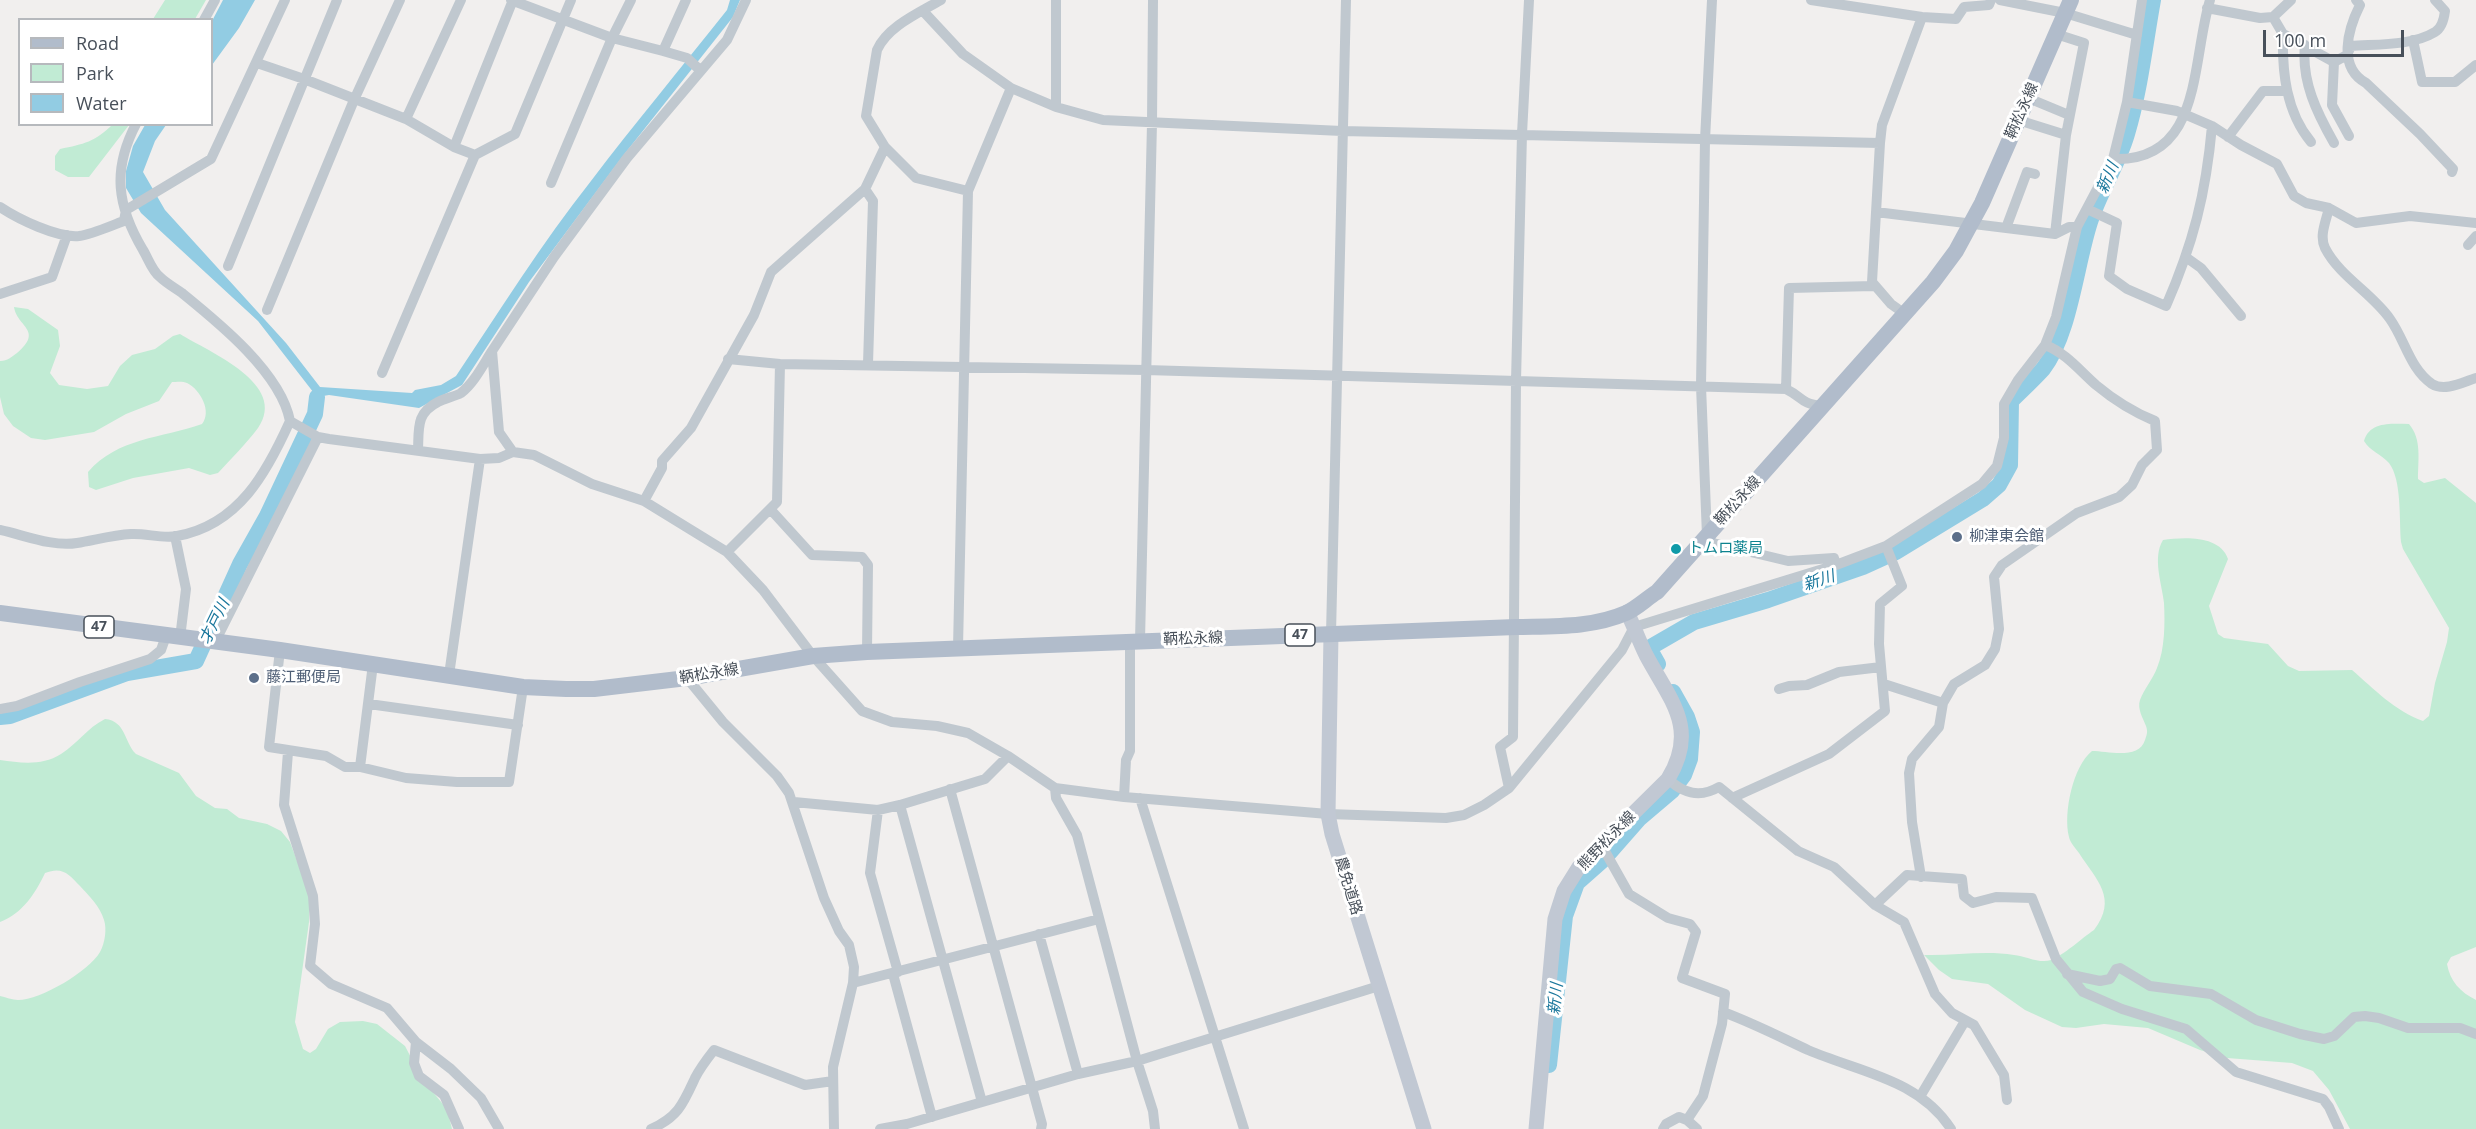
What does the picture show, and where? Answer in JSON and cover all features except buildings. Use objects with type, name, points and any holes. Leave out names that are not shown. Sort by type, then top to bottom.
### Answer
[{"type":"main road","name":"鞆松永線","points":[[0,613],[280,650],[523,687],[594,689],[687,678],[813,656],[867,652],[1577,625],[1631,620],[1905,314],[1956,251],[1971,224],[2068,7]]},
{"type":"main road","name":"熊野松永線","points":[[1536,1129],[1555,919],[1564,891],[1579,867],[1668,779],[1677,765],[1682,746],[1682,726],[1676,707],[1646,654],[1631,620]]},
{"type":"main road","name":"農免道路","points":[[1331,634],[1328,814],[1332,834],[1424,1129]]},
{"type":"street","points":[[205,18],[215,0]]},
{"type":"street","points":[[0,207],[12,215],[67,235],[80,236],[124,221],[126,210],[211,159],[285,0]]},
{"type":"street","points":[[228,266],[337,0]]},
{"type":"street","points":[[267,310],[354,100],[400,0]]},
{"type":"street","points":[[406,120],[461,0]]},
{"type":"street","points":[[454,147],[512,0],[612,38],[663,51],[694,65]]},
{"type":"street","points":[[382,373],[475,155],[515,134],[571,0]]},
{"type":"street","points":[[551,183],[612,38],[631,0]]},
{"type":"street","points":[[663,51],[686,0]]},
{"type":"street","points":[[418,450],[420,418],[425,411],[438,402],[460,394],[478,374],[554,257],[694,65],[728,40],[746,0]]},
{"type":"street","points":[[941,0],[896,28],[881,42],[877,50],[866,116],[885,147],[916,178],[968,191]]},
{"type":"street","points":[[1056,0],[1056,107]]},
{"type":"street","points":[[1124,798],[1126,760],[1130,751],[1146,370],[1152,123],[1152,0]]},
{"type":"street","points":[[1331,634],[1341,131],[1346,0]]},
{"type":"street","points":[[1509,788],[1500,747],[1513,737],[1516,627],[1516,381],[1522,134],[1529,0]]},
{"type":"street","points":[[1712,0],[1705,140],[1701,386],[1707,536],[1713,543],[1788,561],[1834,558],[1836,565]]},
{"type":"street","points":[[1811,0],[1922,17],[1956,19],[1964,7],[1989,5],[1991,0]]},
{"type":"street","points":[[2000,0],[2068,7],[2137,35]]},
{"type":"street","points":[[135,126],[126,143],[121,161],[119,186],[133,233],[158,276],[222,328],[267,374],[282,396],[290,421],[310,432],[352,443],[480,459],[499,458],[513,452],[534,455],[592,484],[644,501],[727,552],[763,590],[813,656],[862,711],[892,722],[937,726],[968,733],[1008,756],[1055,788],[1124,798],[1328,814],[1446,818],[1464,815],[1509,788],[1622,650],[1631,620],[1836,565],[1886,546],[1982,484],[1997,466],[2004,438],[2004,404],[2018,380],[2045,345],[2056,317],[2078,226],[2113,159],[2127,102],[2142,0]]},
{"type":"street","points":[[2113,159],[2129,160],[2159,150],[2175,133],[2186,116],[2208,4],[2260,18],[2273,17],[2291,0]]},
{"type":"street","points":[[2356,0],[2360,5],[2349,25],[2347,55],[2350,68],[2356,78],[2366,83],[2420,134],[2453,169],[2452,172]]},
{"type":"street","points":[[2334,62],[2347,55],[2351,46],[2412,40],[2437,31],[2444,20],[2445,11],[2435,0]]},
{"type":"street","points":[[923,11],[963,54],[1011,88],[1056,107],[1103,120],[1341,131],[1880,143]]},
{"type":"street","points":[[1905,314],[1891,304],[1872,282],[1876,212],[1882,125],[1922,17]]},
{"type":"street","points":[[2273,17],[2283,34],[2282,62],[2287,91],[2301,130],[2311,142]]},
{"type":"street","points":[[2055,234],[2069,115],[2084,42],[2056,34]]},
{"type":"street","points":[[2283,34],[2334,62]]},
{"type":"street","points":[[2412,40],[2422,82],[2455,82],[2476,65]]},
{"type":"street","points":[[2305,45],[2304,56],[2313,106],[2334,143]]},
{"type":"street","points":[[2334,62],[2332,105],[2349,136]]},
{"type":"street","points":[[257,63],[304,79],[406,120],[454,147],[475,155]]},
{"type":"street","points":[[957,648],[968,191],[1011,88]]},
{"type":"street","points":[[2228,137],[2263,91],[2287,91]]},
{"type":"street","points":[[2028,98],[2069,115]]},
{"type":"street","points":[[2127,102],[2177,111],[2212,126],[2277,164],[2294,196],[2306,203],[2329,208],[2356,223],[2410,216],[2476,223]]},
{"type":"street","points":[[2018,120],[2066,135]]},
{"type":"street","points":[[2087,209],[2117,223],[2109,276],[2127,290],[2166,306],[2187,258],[2208,168],[2212,126]]},
{"type":"street","points":[[644,501],[662,468],[662,461],[691,428],[754,315],[771,272],[865,189],[885,147]]},
{"type":"street","points":[[2006,228],[2027,172],[2034,174]]},
{"type":"street","points":[[865,189],[873,201],[868,364]]},
{"type":"street","points":[[2329,208],[2322,238],[2325,248],[2336,265],[2373,297],[2391,320],[2418,372],[2434,386],[2452,387],[2476,378]]},
{"type":"street","points":[[1876,212],[2055,234],[2069,227],[2078,226]]},
{"type":"street","points":[[0,294],[52,277],[67,235]]},
{"type":"street","points":[[2468,245],[2476,236]]},
{"type":"street","points":[[2187,258],[2201,268],[2241,316]]},
{"type":"street","points":[[1786,389],[1789,288],[1874,286]]},
{"type":"street","points":[[1920,877],[1912,822],[1909,773],[1912,759],[1939,727],[1943,703],[1954,684],[1985,664],[1995,649],[1999,629],[1994,577],[2002,565],[2077,513],[2120,497],[2132,485],[2142,465],[2157,450],[2155,421],[2133,412],[2096,385],[2060,351],[2045,345]]},
{"type":"street","points":[[492,351],[499,432],[513,452]]},
{"type":"street","points":[[728,359],[780,364],[963,365],[1786,389],[1804,404],[1822,406]]},
{"type":"street","points":[[727,552],[777,502],[780,364]]},
{"type":"street","points":[[0,530],[50,542],[76,543],[132,534],[176,536],[210,524],[229,513],[246,497],[264,474],[290,421]]},
{"type":"street","points":[[208,642],[310,432]]},
{"type":"street","points":[[449,675],[480,459]]},
{"type":"street","points":[[771,510],[812,555],[862,557],[868,566],[867,652]]},
{"type":"street","points":[[0,709],[150,659],[161,650],[173,637],[186,590],[176,536]]},
{"type":"street","points":[[1732,798],[1829,754],[1848,742],[1885,711],[1881,667],[1880,604],[1902,586],[1886,546]]},
{"type":"street","points":[[280,650],[269,747],[288,752],[326,756],[345,767],[360,767],[406,778],[457,783],[509,782],[523,687]]},
{"type":"street","points":[[360,767],[373,664]]},
{"type":"street","points":[[1779,689],[1789,686],[1808,686],[1839,672],[1881,667]]},
{"type":"street","points":[[687,678],[723,722],[777,776],[794,802],[824,898],[849,945],[854,966],[853,983],[833,1067],[834,1129]]},
{"type":"street","points":[[1884,684],[1943,703]]},
{"type":"street","points":[[369,704],[518,725]]},
{"type":"street","points":[[288,752],[284,805],[313,896],[315,924],[310,966],[331,984],[387,1008],[416,1042],[451,1069],[481,1098],[499,1129]]},
{"type":"street","points":[[794,802],[878,810],[985,779],[1008,756]]},
{"type":"street","points":[[1668,779],[1680,790],[1706,794],[1719,787],[1798,851],[1834,867],[1875,905],[1904,922],[1935,994],[1952,1013],[1974,1025],[2004,1075],[2007,1100]]},
{"type":"street","points":[[1055,788],[1056,798],[1077,835],[1137,1060],[1153,1111],[1155,1129]]},
{"type":"street","points":[[950,789],[1042,1124],[1041,1129]]},
{"type":"street","points":[[1140,798],[1244,1129]]},
{"type":"street","points":[[900,805],[982,1102]]},
{"type":"street","points":[[878,810],[870,873],[932,1117]]},
{"type":"street","points":[[1602,846],[1629,894],[1668,918],[1690,924],[1696,932],[1682,978],[1725,994],[1722,1024],[1703,1096],[1687,1120]]},
{"type":"street","points":[[1875,905],[1907,875],[1962,879],[1964,896],[1973,903],[1996,897],[2032,898],[2056,959],[2083,992],[2101,1001],[2186,1029],[2236,1072],[2323,1099],[2339,1129]]},
{"type":"street","points":[[853,983],[1099,919]]},
{"type":"street","points":[[1039,934],[1078,1074]]},
{"type":"street","points":[[2067,974],[2100,981],[2110,979],[2116,969],[2120,968],[2150,986],[2211,994],[2256,1020],[2324,1039],[2334,1036],[2354,1017],[2365,1016],[2379,1018],[2408,1028],[2460,1028],[2476,1034]]},
{"type":"street","points":[[880,1129],[908,1126],[1078,1074],[1137,1060],[1379,986]]},
{"type":"street","points":[[1723,1012],[1921,1095],[1940,1112],[1951,1129]]},
{"type":"street","points":[[1921,1095],[1965,1021]]},
{"type":"street","points":[[416,1042],[414,1063],[419,1076],[444,1095],[459,1129]]},
{"type":"street","points":[[651,1129],[675,1116],[687,1098],[696,1075],[714,1050],[805,1085],[832,1082]]},
{"type":"street","points":[[1663,1129],[1666,1124],[1679,1118],[1687,1120],[1697,1129]]},
{"type":"green space","points":[[165,0],[206,0],[196,18],[154,18]]},
{"type":"green space","points":[[111,126],[128,126],[89,177],[68,177],[55,170],[55,156],[60,149],[76,146],[100,135]]},
{"type":"green space","points":[[14,307],[28,309],[58,330],[60,346],[50,373],[59,385],[87,389],[108,386],[120,366],[132,355],[155,349],[173,336],[180,334],[226,360],[255,384],[263,397],[265,412],[258,428],[218,473],[210,475],[189,468],[133,478],[96,490],[89,487],[88,472],[112,452],[141,440],[202,424],[206,414],[204,402],[192,386],[182,382],[172,382],[159,401],[126,414],[94,432],[45,440],[31,438],[13,426],[4,414],[0,397],[0,361],[7,360],[17,353],[25,345],[29,334]]},
{"type":"green space","points":[[2389,424],[2409,424],[2418,443],[2418,479],[2424,483],[2445,478],[2476,503],[2476,947],[2451,957],[2447,964],[2457,985],[2476,1000],[2476,1129],[2350,1129],[2329,1090],[2313,1071],[2292,1063],[2227,1058],[2200,1050],[2148,1028],[2104,1024],[2076,1028],[2062,1027],[2025,1010],[1988,984],[1952,979],[1939,970],[1924,955],[1991,953],[2042,961],[2051,960],[2094,930],[2101,919],[2105,899],[2098,881],[2070,839],[2067,827],[2069,803],[2075,778],[2085,758],[2092,751],[2130,752],[2142,746],[2147,735],[2139,703],[2162,653],[2164,603],[2158,555],[2163,540],[2200,539],[2217,545],[2224,551],[2228,559],[2209,606],[2218,634],[2224,638],[2268,644],[2288,666],[2299,671],[2352,670],[2385,699],[2413,717],[2423,721],[2429,716],[2449,628],[2403,549],[2398,489],[2393,470],[2383,457],[2364,441],[2371,430],[2376,427]]},
{"type":"green space","points":[[105,719],[121,728],[136,754],[179,773],[196,796],[215,808],[227,809],[239,818],[267,824],[281,831],[290,842],[309,893],[309,922],[295,1022],[303,1049],[310,1053],[316,1049],[328,1029],[340,1022],[363,1021],[377,1024],[405,1046],[422,1079],[447,1109],[452,1129],[0,1129],[0,996],[16,1000],[28,999],[51,990],[75,976],[86,968],[100,952],[104,940],[105,924],[100,910],[76,882],[65,872],[56,870],[45,873],[22,908],[0,922],[0,760],[31,763],[54,758]]},
{"type":"water","points":[[223,0],[255,0],[239,28],[213,64],[213,19]]},
{"type":"water","points":[[730,0],[740,0],[733,17],[623,156],[529,282],[462,385],[419,408],[329,395],[317,397],[258,321],[141,213],[126,188],[126,171],[133,146],[144,126],[165,126],[155,141],[143,172],[165,210],[286,343],[320,387],[412,393],[415,390],[441,385],[456,376],[555,228],[727,10]]},
{"type":"waterway","name":"新川","points":[[1658,664],[1649,648],[1694,622],[1768,600],[1863,567],[1896,552],[1983,499],[1999,485],[2010,465],[2011,401],[2043,369],[2060,337],[2090,222],[2127,134],[2139,84],[2153,0]]},
{"type":"waterway","name":"才戸川","points":[[0,717],[10,716],[127,673],[196,661],[240,564],[267,516],[315,414],[317,397]]},
{"type":"waterway","name":"新川","points":[[1549,1065],[1565,916],[1577,883],[1603,860],[1639,819],[1672,791],[1684,775],[1690,759],[1692,732],[1687,717],[1673,692]]},
{"type":"place","name":"柳津東会館","points":[[1957,537]]},
{"type":"place","name":"トムロ薬局","points":[[1676,549]]},
{"type":"place","name":"藤江郵便局","points":[[254,678]]}]
